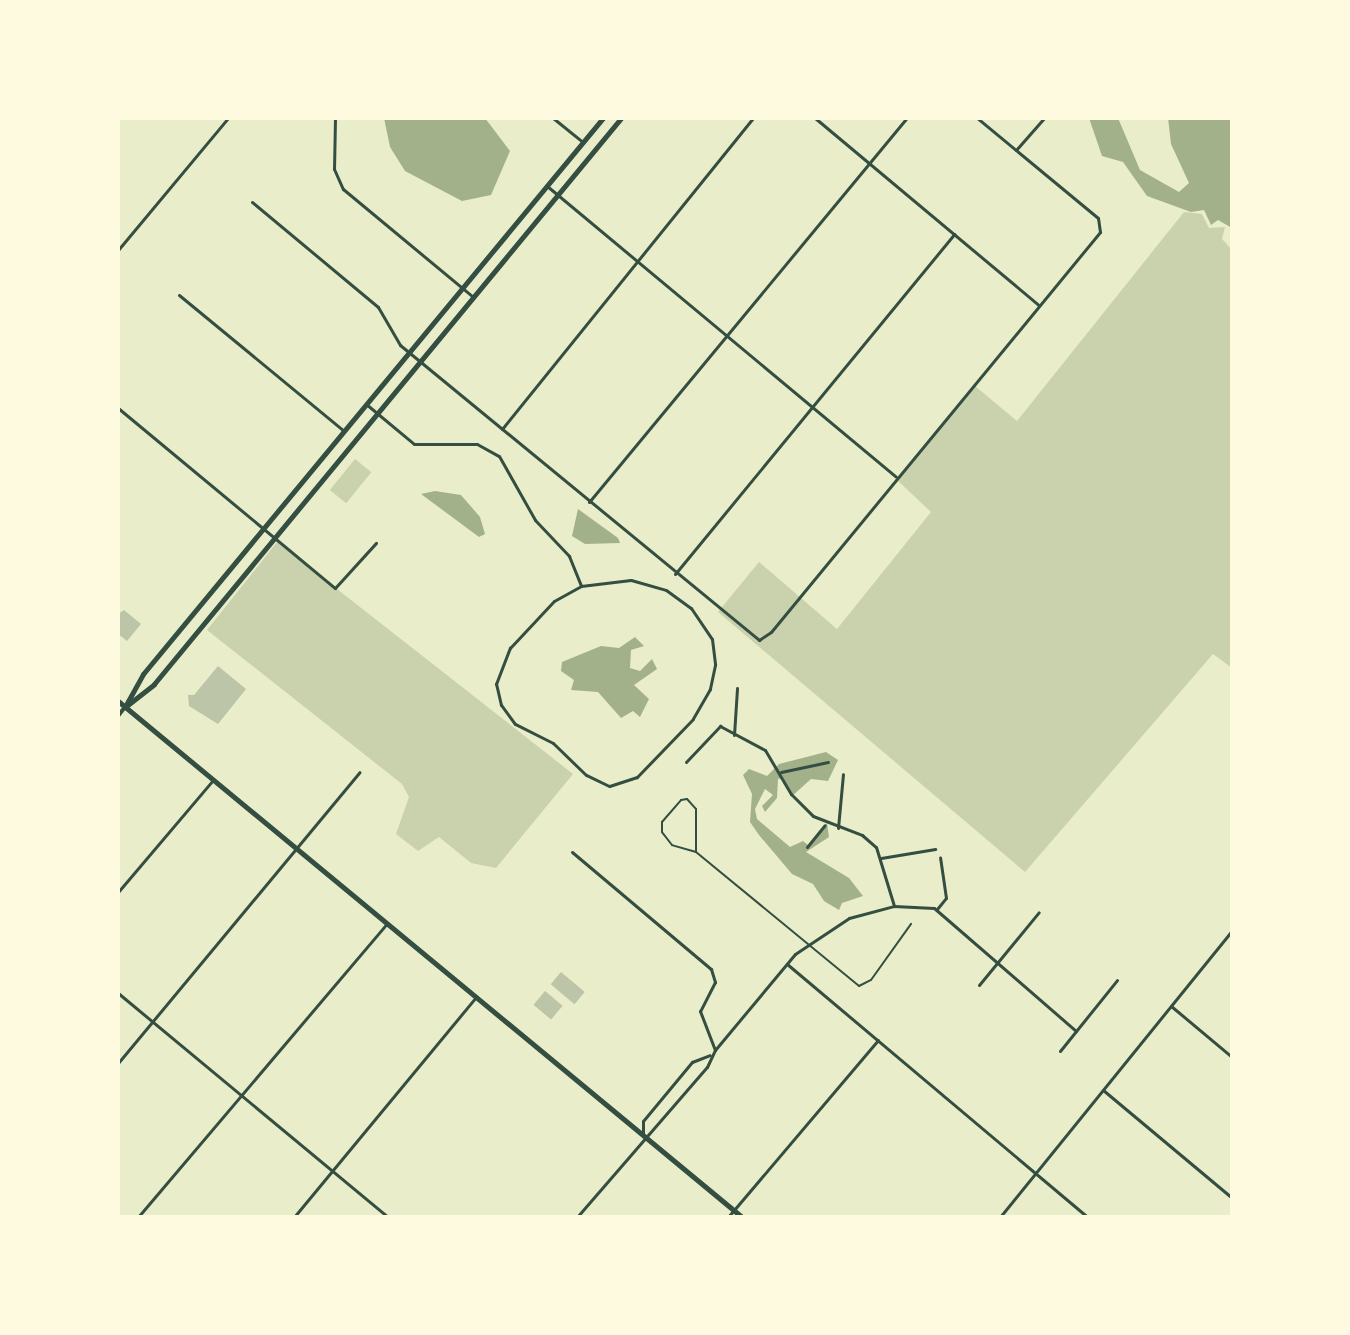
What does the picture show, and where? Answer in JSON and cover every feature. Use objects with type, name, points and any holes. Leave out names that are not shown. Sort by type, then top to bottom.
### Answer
[{"type":"main road","points":[[125,707],[143,674],[603,118]]},
{"type":"main road","points":[[125,707],[154,684],[621,118]]},
{"type":"main road","points":[[118,701],[742,1217]]},
{"type":"street","points":[[118,250],[228,118]]},
{"type":"street","points":[[335,118],[334,169],[343,189],[473,297]]},
{"type":"street","points":[[553,118],[583,142]]},
{"type":"street","points":[[502,429],[753,118]]},
{"type":"street","points":[[815,118],[1039,306]]},
{"type":"street","points":[[589,502],[907,118]]},
{"type":"street","points":[[252,202],[382,310],[397,342],[750,636],[762,639],[1099,235],[1101,225],[977,118]]},
{"type":"street","points":[[1016,150],[1044,118]]},
{"type":"street","points":[[547,186],[896,477]]},
{"type":"street","points":[[675,574],[954,234]]},
{"type":"street","points":[[179,295],[344,431]]},
{"type":"street","points":[[366,404],[414,444],[477,444],[499,456],[535,520],[569,556],[581,586]]},
{"type":"street","points":[[118,408],[335,588],[376,543]]},
{"type":"street","points":[[631,580],[666,590],[697,614],[714,644],[713,678],[703,706],[637,777],[623,785],[593,781],[563,750],[520,728],[505,712],[496,690],[498,669],[510,648],[554,601],[581,586],[631,580]]},
{"type":"street","points":[[734,735],[737,688]]},
{"type":"street","points":[[118,716],[125,707]]},
{"type":"street","points":[[686,762],[720,726],[765,750],[781,772],[795,800],[825,824],[862,835],[881,858],[894,906]]},
{"type":"street","points":[[781,772],[828,762]]},
{"type":"street","points":[[118,1063],[299,850],[360,772]]},
{"type":"street","points":[[838,828],[843,774]]},
{"type":"street","points":[[118,892],[213,780]]},
{"type":"street","points":[[807,847],[825,824]]},
{"type":"street","points":[[881,858],[935,849]]},
{"type":"street","points":[[572,852],[711,969],[715,982],[700,1011],[715,1050]]},
{"type":"street","points":[[937,909],[946,898],[940,857]]},
{"type":"street","points":[[577,1217],[707,1067],[711,1055],[804,945],[849,918],[894,906],[937,909],[996,964],[1076,1031]]},
{"type":"street","points":[[979,985],[1039,912]]},
{"type":"street","points":[[138,1217],[387,923]]},
{"type":"street","points":[[1000,1217],[1232,931]]},
{"type":"street","points":[[787,964],[1087,1217]]},
{"type":"street","points":[[1060,1051],[1117,980]]},
{"type":"street","points":[[118,993],[388,1217]]},
{"type":"street","points":[[294,1217],[476,997]]},
{"type":"street","points":[[1171,1006],[1232,1057]]},
{"type":"street","points":[[728,1217],[878,1040]]},
{"type":"street","points":[[643,1138],[643,1121],[651,1111],[692,1062],[711,1055]]},
{"type":"street","points":[[1103,1090],[1232,1198]]},
{"type":"lane","points":[[696,852],[695,805],[681,800],[662,822],[662,832],[672,845],[696,852],[804,945],[864,987],[911,924]]},
{"type":"shaded area","points":[[384,118],[485,118],[510,151],[491,195],[462,201],[405,171],[390,147]]},
{"type":"shaded area","points":[[1089,118],[1118,118],[1140,170],[1179,192],[1189,183],[1171,144],[1168,118],[1232,118],[1232,228],[1218,220],[1211,225],[1204,210],[1191,212],[1147,196],[1123,162],[1102,156]]},
{"type":"shaded area","points":[[1184,212],[1202,214],[1209,228],[1225,227],[1222,239],[1232,250],[1232,668],[1213,654],[1025,872],[718,612],[759,562],[837,629],[931,512],[897,480],[975,386],[1017,421]]},
{"type":"shaded area","points":[[355,459],[371,472],[346,503],[330,490]]},
{"type":"shaded area","points":[[435,491],[461,495],[480,517],[485,534],[479,537],[421,494]]},
{"type":"shaded area","points":[[578,509],[618,538],[620,543],[585,544],[572,536]]},
{"type":"shaded area","points":[[277,542],[573,774],[496,868],[471,863],[439,837],[418,851],[396,834],[409,797],[402,784],[207,630]]},
{"type":"shaded area","points":[[635,637],[644,646],[631,650],[630,668],[640,671],[652,659],[657,669],[634,685],[649,699],[640,717],[633,711],[621,718],[598,692],[571,690],[574,680],[561,671],[562,662],[601,646],[619,648]]},
{"type":"shaded area","points":[[826,752],[838,760],[828,781],[811,779],[791,797],[783,778],[778,779],[777,798],[765,812],[762,806],[773,795],[765,789],[755,809],[757,819],[790,847],[803,841],[808,845],[827,823],[829,837],[806,852],[849,878],[863,896],[842,903],[839,910],[824,901],[813,884],[792,874],[759,835],[750,822],[752,794],[743,775],[749,769],[767,776],[779,764]]},
{"type":"building","points":[[124,610],[141,624],[127,641],[118,634],[118,614]]},
{"type":"building","points":[[218,666],[246,689],[218,724],[189,706],[188,695],[194,695]]},
{"type":"building","points":[[561,972],[585,992],[574,1004],[551,984]]},
{"type":"building","points":[[545,991],[563,1006],[551,1020],[533,1005]]}]
